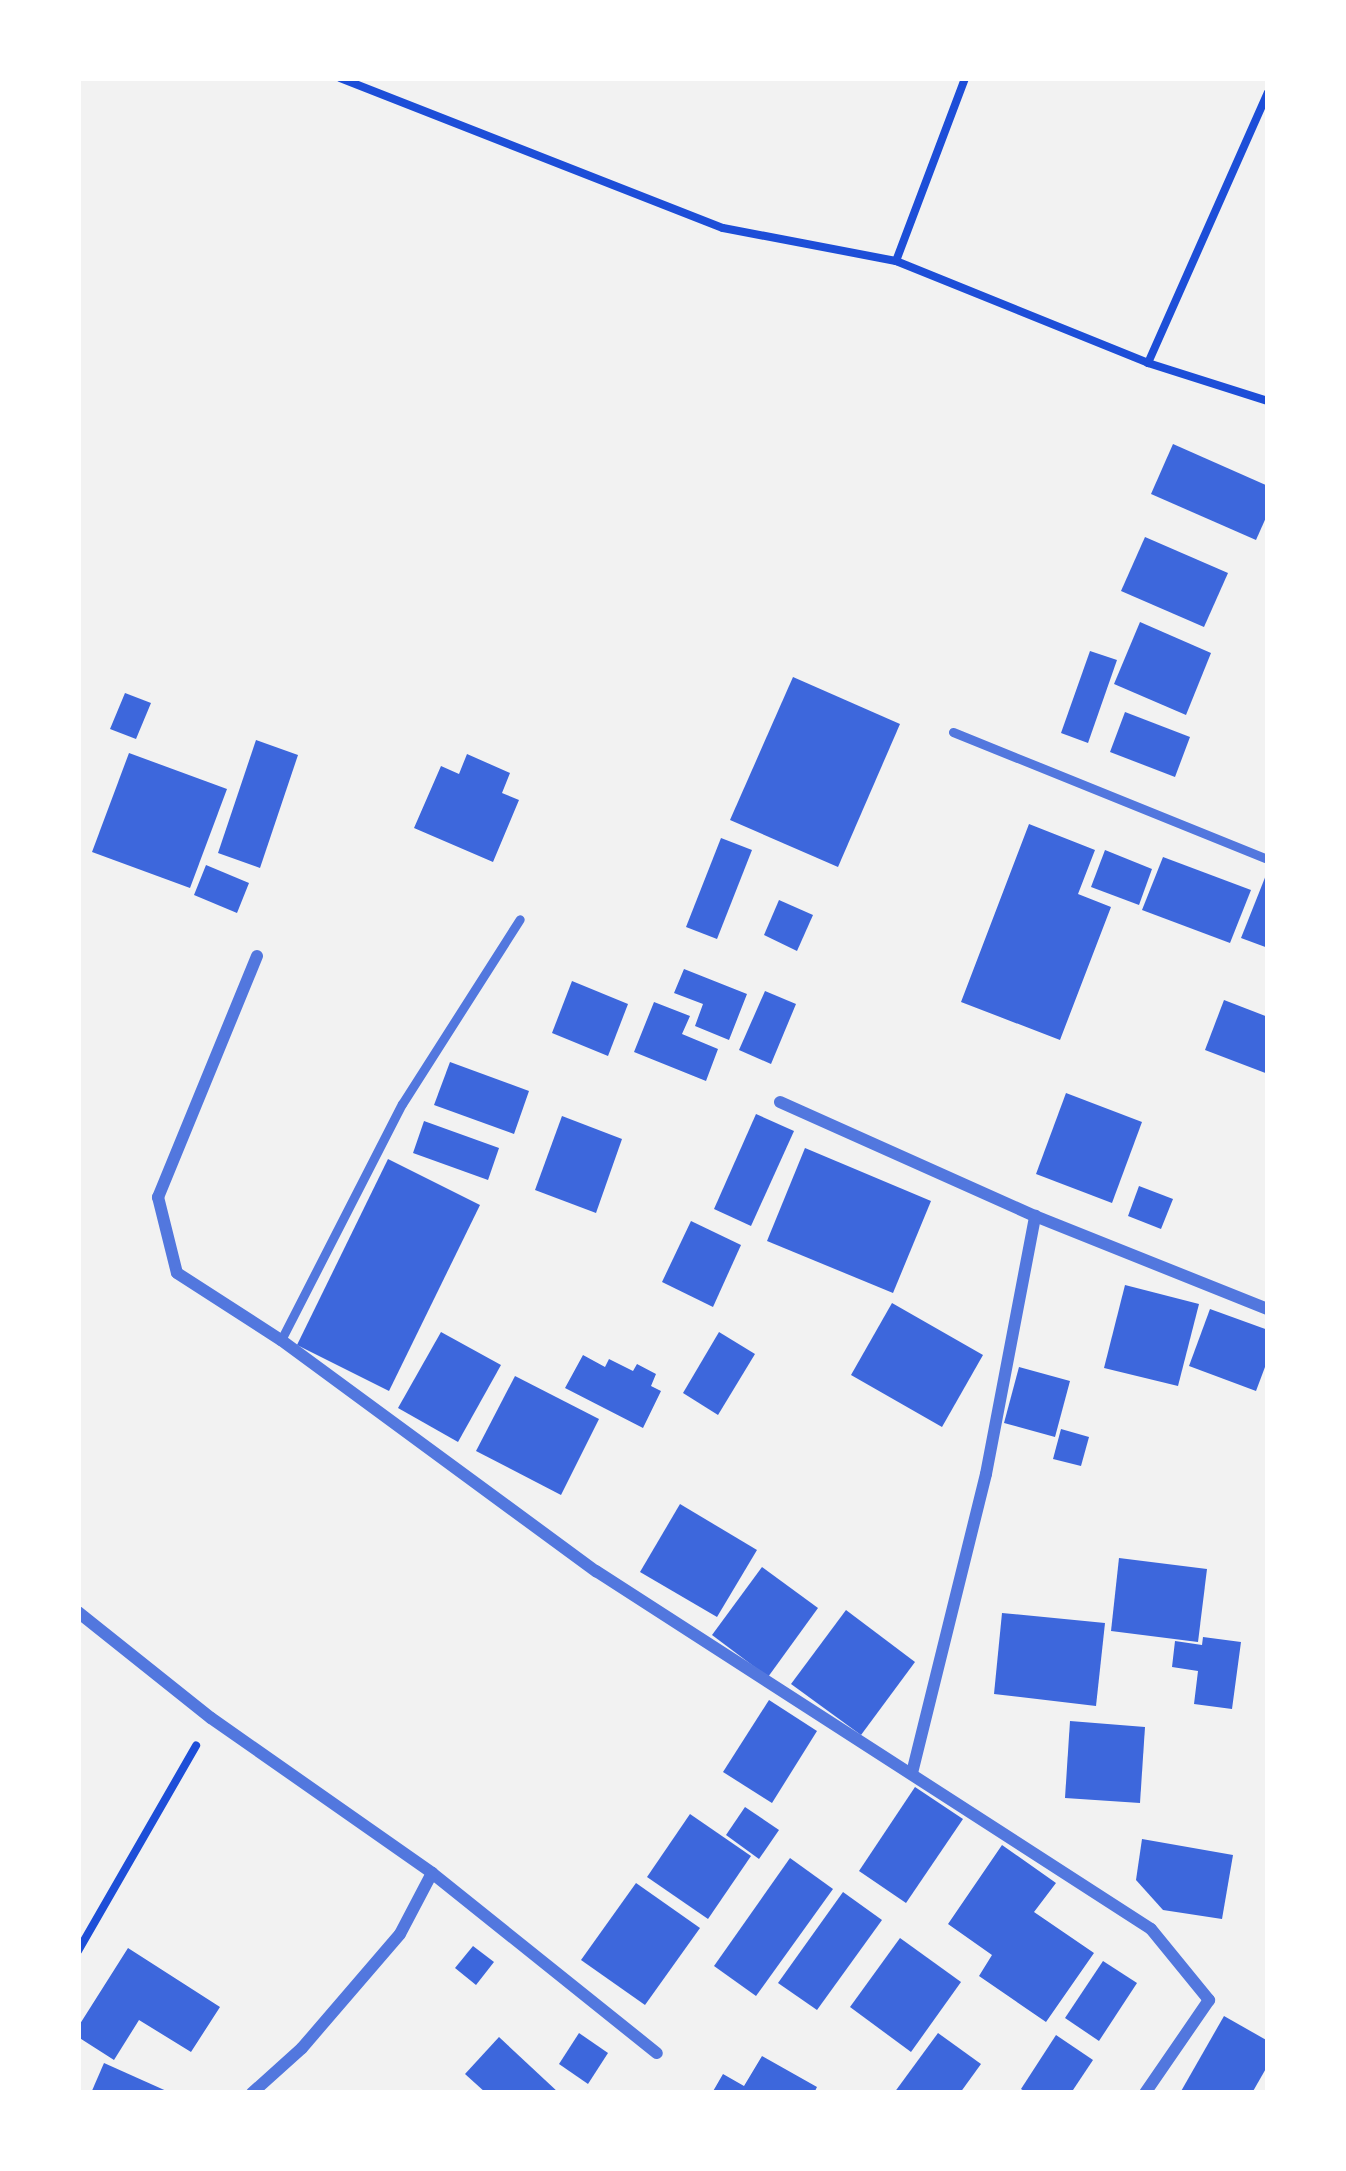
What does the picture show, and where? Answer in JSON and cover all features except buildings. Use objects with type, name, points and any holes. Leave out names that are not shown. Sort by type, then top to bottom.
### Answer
[{"type":"street","points":[[257,956],[158,1197],[177,1273],[281,1340],[596,1570],[1151,1929],[1209,2000],[1145,2093]]},
{"type":"street","points":[[780,1102],[1035,1216],[1267,1309]]},
{"type":"street","points":[[912,1773],[986,1474],[1035,1216]]},
{"type":"street","points":[[78,1612],[212,1718],[432,1873],[657,2053]]},
{"type":"street","points":[[252,2093],[302,2048],[400,1934],[432,1873]]},
{"type":"lane","points":[[953,731],[1268,859]]},
{"type":"lane","points":[[281,1340],[402,1104],[520,919]]},
{"type":"path","points":[[340,78],[723,228],[896,261],[1148,363],[1268,401]]},
{"type":"path","points":[[896,261],[965,78]]},
{"type":"path","points":[[1148,363],[1268,92]]},
{"type":"path","points":[[78,1951],[212,1718]]}]
